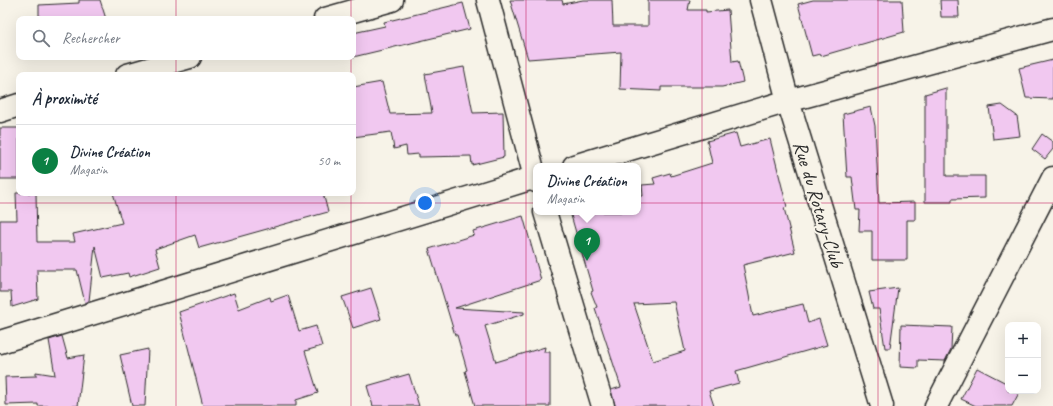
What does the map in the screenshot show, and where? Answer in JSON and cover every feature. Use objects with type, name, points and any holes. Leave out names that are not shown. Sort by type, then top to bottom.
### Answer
[{"type":"street","points":[[336,16],[392,0]]},
{"type":"street","points":[[488,0],[533,168]]},
{"type":"street","name":"Rue du Rotary-Club","points":[[761,0],[788,102],[882,406]]},
{"type":"street","points":[[584,163],[788,102],[1053,29]]},
{"type":"street","points":[[138,72],[180,60]]},
{"type":"street","points":[[0,111],[16,106]]},
{"type":"street","points":[[936,406],[1053,178]]},
{"type":"street","points":[[0,342],[533,180]]},
{"type":"street","points":[[546,215],[603,406]]},
{"type":"building","points":[[79,0],[100,0],[105,16],[39,16],[39,5],[79,3]]},
{"type":"building","points":[[510,0],[562,0],[563,4],[583,0],[612,0],[613,26],[648,26],[648,0],[690,0],[688,10],[706,10],[706,12],[728,10],[732,62],[738,61],[743,82],[722,87],[661,87],[661,91],[620,89],[621,52],[528,59]]},
{"type":"building","points":[[813,0],[902,0],[904,32],[821,56],[820,54],[812,56],[798,4]]},
{"type":"building","points":[[940,0],[958,0],[959,17],[941,17]]},
{"type":"building","points":[[463,3],[470,29],[356,56],[356,32],[385,26],[384,22]]},
{"type":"building","points":[[1053,60],[1053,99],[1026,98],[1019,68]]},
{"type":"building","points":[[464,67],[473,113],[503,112],[504,157],[472,165],[471,156],[419,157],[419,154],[407,155],[406,146],[394,149],[391,132],[356,137],[356,86],[382,82],[390,114],[432,113],[425,74]]},
{"type":"building","points":[[946,88],[946,176],[985,176],[985,198],[952,199],[952,202],[925,202],[925,94]]},
{"type":"building","points":[[1002,105],[1017,116],[1020,136],[993,139],[989,107]]},
{"type":"building","points":[[871,107],[875,126],[879,203],[915,202],[915,220],[907,220],[907,260],[872,260],[872,231],[859,231],[860,210],[856,210],[852,177],[847,177],[843,114]]},
{"type":"building","points":[[0,128],[16,128],[16,179],[0,179]]},
{"type":"building","points":[[736,133],[740,147],[770,139],[787,207],[784,208],[795,252],[743,265],[753,316],[803,304],[808,323],[819,319],[827,345],[736,371],[739,383],[709,391],[714,406],[615,406],[611,390],[621,387],[595,308],[597,307],[591,292],[593,291],[571,215],[641,215],[641,196],[643,196],[642,185],[655,184],[653,178],[670,173],[671,176],[712,163],[707,141]],"holes":[[[674,302],[685,351],[653,361],[634,304]]]},
{"type":"building","points":[[1042,134],[1053,142],[1053,149],[1045,159],[1032,149]]},
{"type":"building","points":[[16,196],[36,196],[37,242],[75,242],[73,234],[122,223],[114,196],[324,196],[328,212],[199,248],[195,235],[155,249],[160,267],[129,277],[128,273],[103,278],[95,246],[89,301],[85,303],[77,270],[37,270],[38,299],[12,307],[11,292],[0,292],[0,220],[17,220]]},
{"type":"building","points":[[523,216],[541,280],[455,308],[524,312],[524,314],[485,326],[496,362],[545,347],[544,352],[550,352],[550,406],[475,406],[457,335],[455,335],[429,249],[474,235],[473,231]]},
{"type":"building","points":[[371,288],[381,319],[353,328],[342,297]]},
{"type":"building","points":[[898,288],[890,348],[885,348],[879,309],[873,309],[869,292]]},
{"type":"building","points":[[234,293],[239,309],[270,297],[271,301],[288,295],[299,331],[316,326],[322,346],[305,351],[318,393],[296,400],[296,406],[203,406],[179,312]]},
{"type":"building","points":[[901,325],[952,327],[951,349],[945,361],[918,360],[918,368],[900,367]]},
{"type":"building","points":[[62,336],[68,358],[84,355],[78,406],[38,406],[38,404],[6,405],[5,377],[36,376],[36,372],[55,375],[49,340]]},
{"type":"building","points":[[148,349],[145,406],[132,406],[120,355]]},
{"type":"building","points":[[977,368],[1005,382],[1005,394],[1018,394],[1012,406],[976,406],[961,399]]},
{"type":"building","points":[[409,374],[419,406],[373,406],[367,386]]},
{"type":"place","name":"Divine Création","points":[[587,261]]}]
